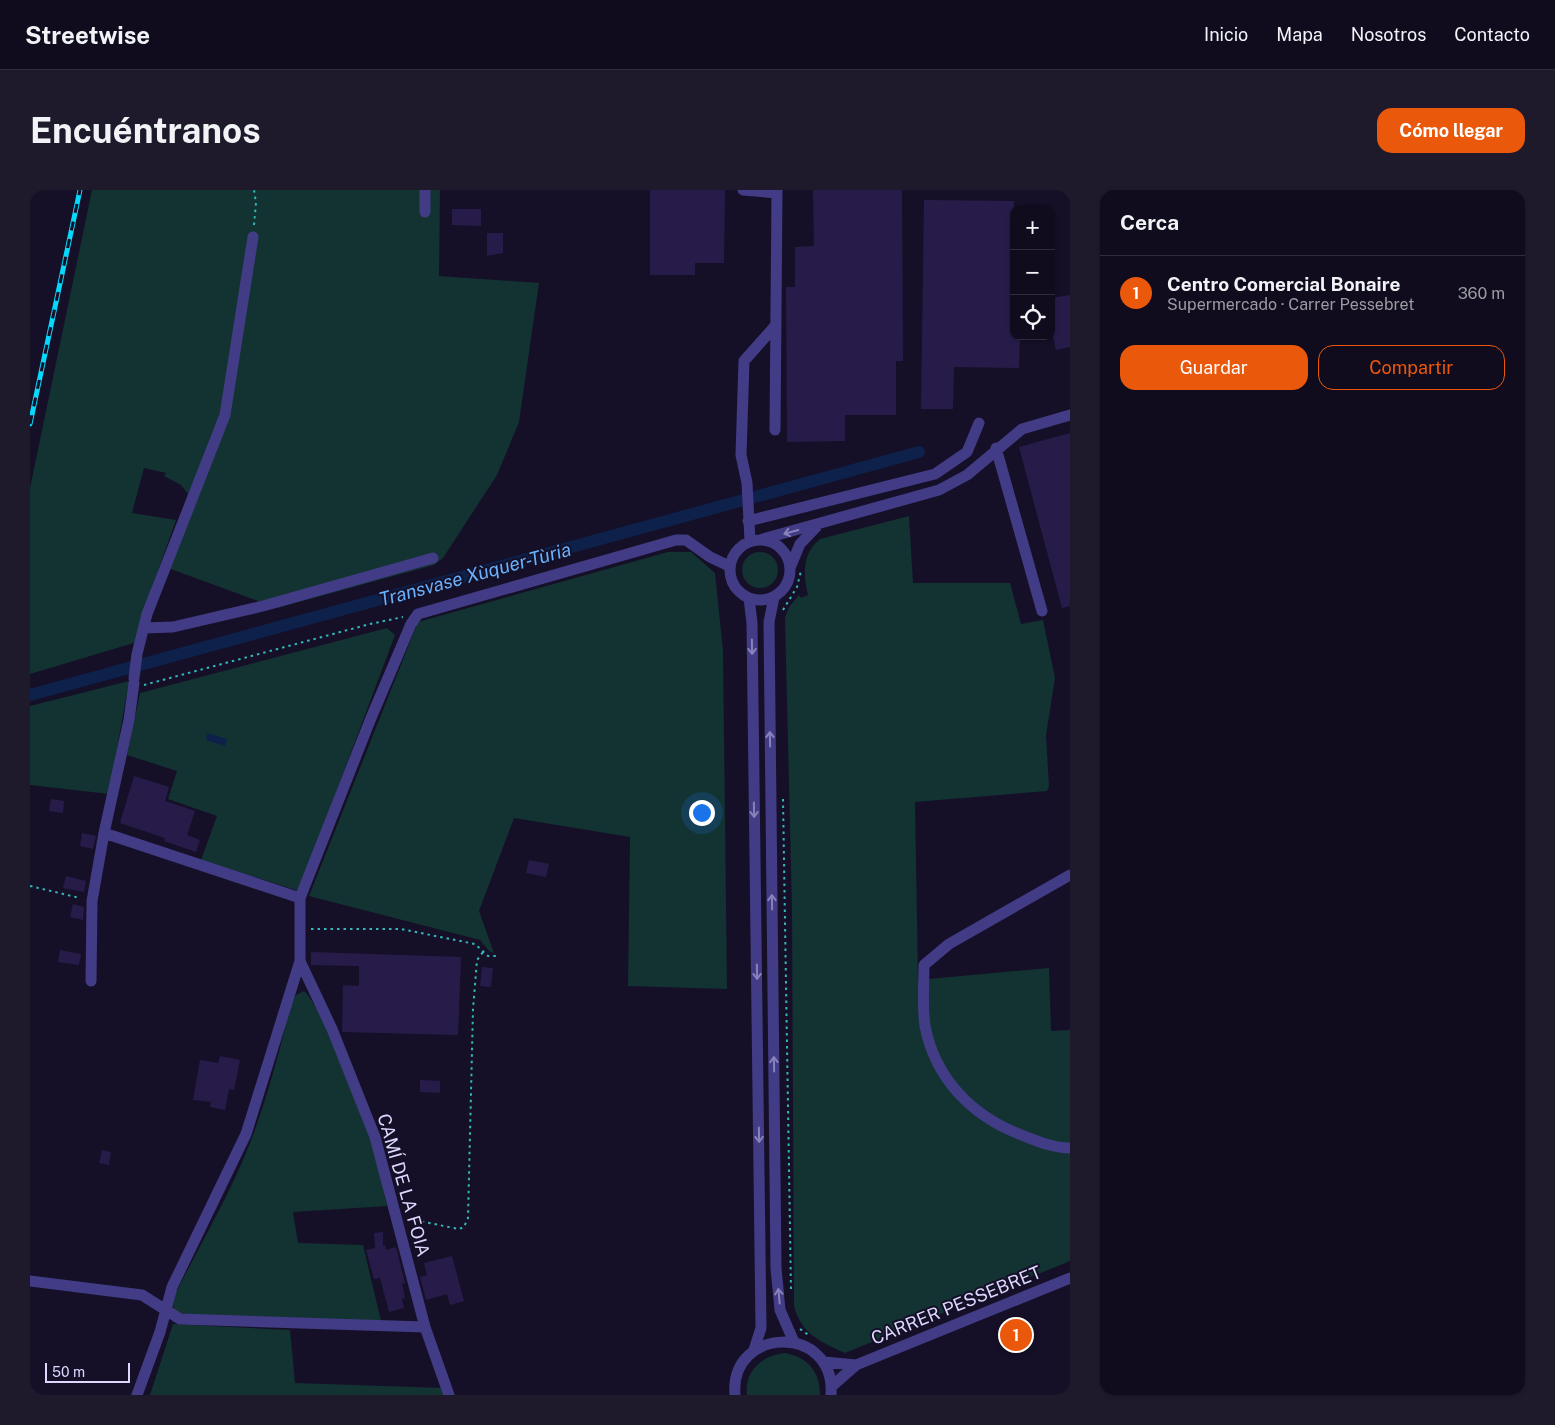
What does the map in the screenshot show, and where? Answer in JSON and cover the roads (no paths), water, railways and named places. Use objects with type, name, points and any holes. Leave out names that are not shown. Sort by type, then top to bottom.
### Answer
[{"type":"street","points":[[425,190],[425,212]]},
{"type":"street","points":[[743,190],[777,191],[775,430]]},
{"type":"street","points":[[91,981],[92,900],[104,833],[137,682],[137,654],[144,628],[225,415],[253,237]]},
{"type":"street","points":[[750,541],[747,483],[741,455],[744,361],[775,326]]},
{"type":"street","points":[[819,524],[800,544],[790,568],[786,585],[774,597],[766,600],[749,598],[734,586],[729,566],[736,550],[750,541],[819,524],[939,490],[966,474],[1022,429],[1070,415]]},
{"type":"street","points":[[748,518],[934,474],[967,452],[979,422]]},
{"type":"street","points":[[996,448],[1042,611]]},
{"type":"street","points":[[763,539],[772,542],[785,552],[790,568]]},
{"type":"street","points":[[137,1395],[160,1332],[164,1310],[172,1287],[246,1134],[300,961],[300,898],[370,718],[411,624],[418,614],[676,540],[686,540],[710,557],[729,566]]},
{"type":"street","points":[[144,628],[174,627],[263,606],[433,558]]},
{"type":"street","points":[[774,597],[769,622],[776,1268],[780,1310],[794,1342]]},
{"type":"street","points":[[749,598],[752,623],[761,1328],[754,1350]]},
{"type":"street","points":[[104,833],[300,898]]},
{"type":"street","points":[[1070,875],[949,944],[924,965],[925,1026],[934,1057],[952,1086],[974,1110],[1003,1128],[1037,1141],[1070,1148]]},
{"type":"street","name":"CAMÍ DE LA FOIA","points":[[300,961],[332,1029],[375,1137],[425,1327],[449,1395]]},
{"type":"street","name":"CARRER PESSEBRET","points":[[832,1390],[856,1365],[1070,1278]]},
{"type":"street","points":[[30,1281],[142,1295],[180,1319],[425,1327]]},
{"type":"street","points":[[735,1395],[738,1373],[744,1360],[754,1350],[780,1341],[794,1342],[811,1349],[824,1362],[832,1390]]},
{"type":"street","name":"CARRER PESSEBRET","points":[[824,1362],[856,1365]]},
{"type":"water","points":[[207,733],[227,739],[225,746],[206,740]]},
{"type":"waterway","name":"Transvase Xùquer-Tùria","points":[[30,695],[919,452]]},
{"type":"railway","points":[[30,424],[80,190]]},
{"type":"place","name":"Centro Comercial Bonaire","points":[[1016,1335]]}]
